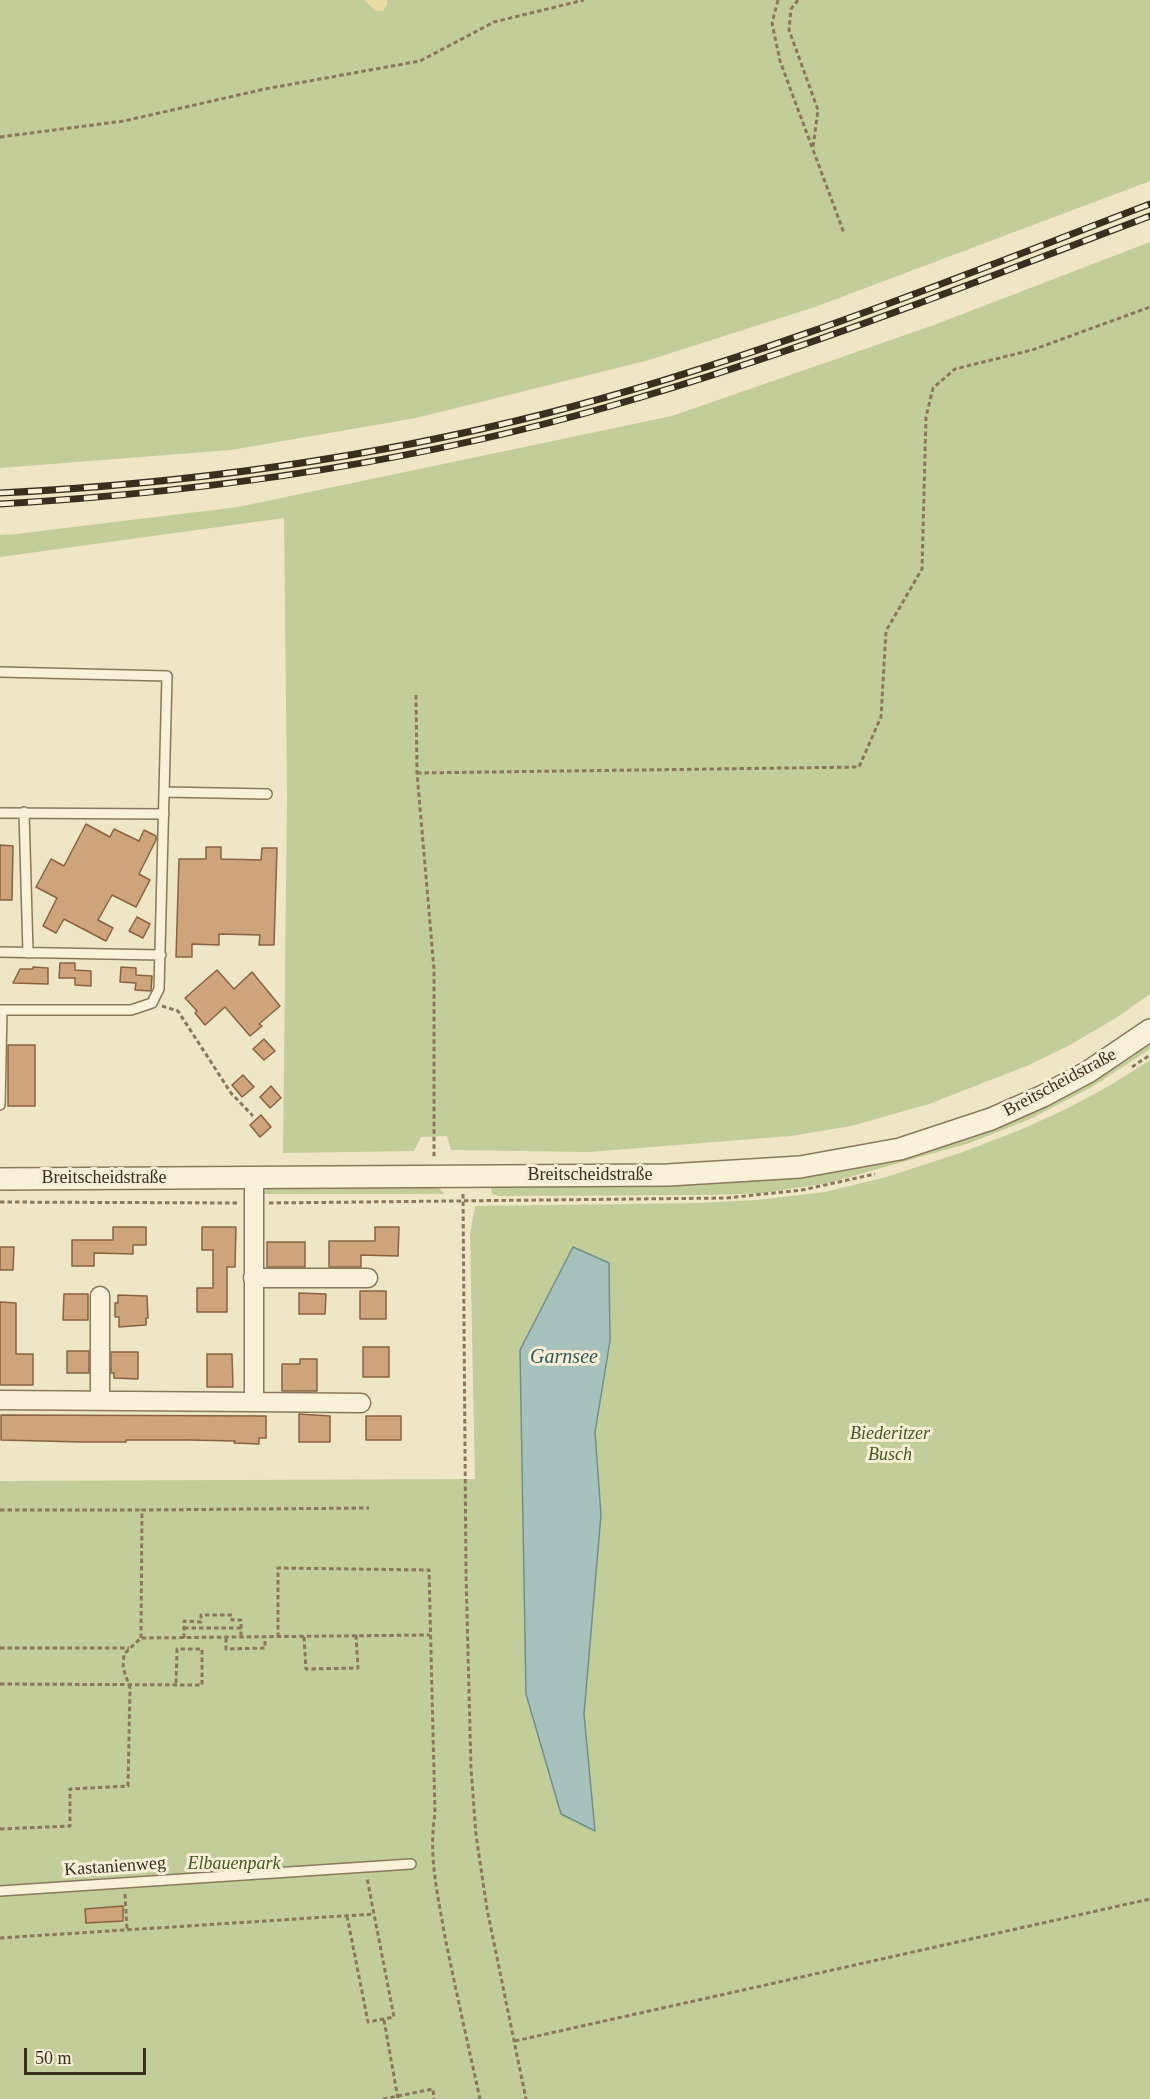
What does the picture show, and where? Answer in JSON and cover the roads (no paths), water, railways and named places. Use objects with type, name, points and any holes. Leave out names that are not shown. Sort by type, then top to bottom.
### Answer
[{"type":"street","name":"Breitscheidstraße","points":[[0,1179],[656,1175],[729,1173],[800,1167],[860,1158],[921,1143],[974,1126],[1018,1108],[1088,1072],[1150,1030]]},
{"type":"street","points":[[254,1178],[254,1402]]},
{"type":"street","points":[[253,1278],[368,1278]]},
{"type":"street","points":[[100,1296],[100,1401]]},
{"type":"street","points":[[0,1400],[361,1403]]},
{"type":"lane","points":[[0,672],[167,676],[159,989],[152,1003],[131,1010],[1,1010],[0,1105]]},
{"type":"lane","points":[[165,792],[267,794]]},
{"type":"lane","points":[[24,812],[28,952]]},
{"type":"lane","points":[[0,813],[164,814]]},
{"type":"lane","points":[[0,952],[161,955]]},
{"type":"lane","name":"Kastanienweg","points":[[0,1891],[411,1864]]},
{"type":"water","name":"Garnsee","points":[[573,1247],[609,1263],[610,1341],[595,1432],[601,1515],[584,1714],[595,1831],[561,1814],[526,1694],[520,1350]]},
{"type":"railway","points":[[0,493],[138,483],[274,467],[410,444],[544,414],[698,370],[775,344],[926,290],[1150,204]]},
{"type":"railway","points":[[0,504],[155,492],[310,472],[386,459],[539,425],[614,405],[750,363],[951,292],[1150,216]]},
{"type":"park label","name":"Biederitzer Busch","points":[[890,1444]]},
{"type":"park label","name":"Elbauenpark","points":[[234,1864]]}]
